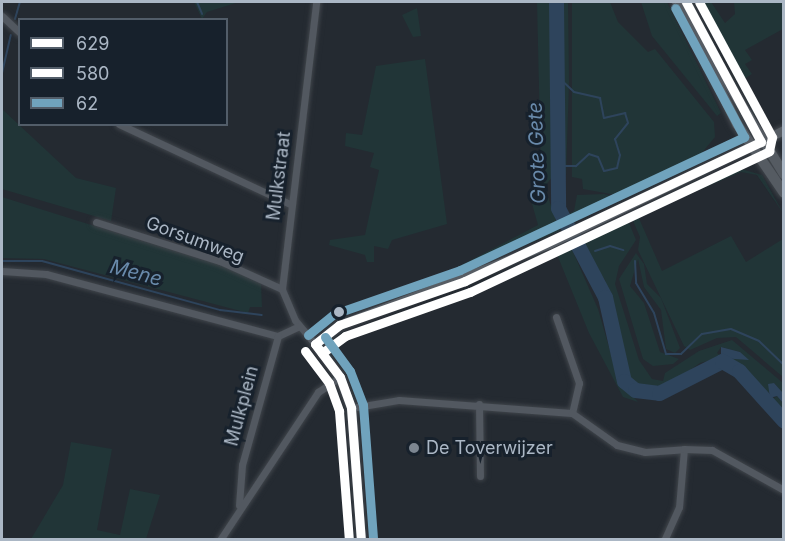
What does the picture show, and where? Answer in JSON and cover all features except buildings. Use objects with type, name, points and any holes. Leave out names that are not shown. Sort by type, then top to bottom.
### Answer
[{"type":"main road","points":[[677,2],[783,193]]},
{"type":"main road","points":[[686,2],[757,145],[783,174]]},
{"type":"street","name":"Mulkstraat","points":[[282,289],[290,204],[316,2]]},
{"type":"street","points":[[2,16],[18,31]]},
{"type":"street","points":[[123,126],[290,204]]},
{"type":"street","points":[[315,344],[339,325],[465,281],[757,145],[783,130]]},
{"type":"street","name":"Gorsumweg","points":[[96,222],[220,261],[282,289]]},
{"type":"street","points":[[2,271],[46,274],[278,336],[299,326]]},
{"type":"street","points":[[282,289],[299,326],[340,377],[351,408],[361,540]]},
{"type":"street","points":[[556,317],[579,383],[572,413]]},
{"type":"street","name":"Mulkplein","points":[[239,507],[242,465],[278,336]]},
{"type":"street","points":[[220,540],[239,507],[318,392],[340,377]]},
{"type":"street","points":[[351,408],[399,400],[479,404],[572,413],[617,445],[645,452],[684,449],[712,450],[783,490]]},
{"type":"street","points":[[479,404],[480,476]]},
{"type":"street","points":[[664,540],[679,507],[684,449]]},
{"type":"green space","points":[[194,2],[239,2],[207,12],[202,18]]},
{"type":"green space","points":[[537,2],[551,2],[554,175],[544,187],[543,198],[548,197],[560,231],[454,274],[452,270],[538,225],[529,193],[541,174]]},
{"type":"green space","points":[[561,2],[568,2],[569,82],[566,175],[562,175]]},
{"type":"green space","points":[[572,2],[610,2],[618,22],[648,52],[655,49],[714,122],[715,137],[691,166],[627,197],[583,189],[582,179],[572,177]]},
{"type":"green space","points":[[641,2],[667,2],[721,113],[717,116],[652,36]]},
{"type":"green space","points":[[697,2],[711,2],[725,23],[735,14],[734,2],[783,2],[783,29],[745,50],[752,60],[745,64],[752,74],[741,81],[766,120],[754,114]]},
{"type":"green space","points":[[417,8],[421,36],[413,37],[402,15]]},
{"type":"green space","points":[[425,59],[447,224],[392,240],[388,249],[374,246],[374,262],[367,262],[365,255],[329,245],[330,240],[365,235],[379,170],[370,167],[374,153],[345,146],[346,133],[362,135],[376,66]]},
{"type":"green space","points":[[2,109],[76,178],[116,188],[111,221],[2,189]]},
{"type":"green space","points":[[741,169],[762,175],[783,213],[757,175],[741,172],[638,216],[662,271],[731,236],[746,262],[783,239],[783,377],[736,337],[717,338],[690,350],[684,346],[638,250],[640,237],[631,216]]},
{"type":"green space","points":[[604,194],[621,199],[569,223],[565,216],[574,211],[577,195]]},
{"type":"green space","points":[[2,197],[222,266],[261,283],[262,307],[250,307],[248,313],[44,259],[2,258]]},
{"type":"green space","points":[[627,218],[636,240],[619,266],[615,284],[639,360],[652,379],[663,381],[665,373],[699,351],[732,340],[783,383],[783,393],[774,383],[770,393],[763,390],[728,359],[740,352],[721,347],[717,353],[722,357],[700,363],[669,385],[643,389],[632,383],[605,280],[578,241]]},
{"type":"green space","points":[[570,245],[598,309],[618,379],[638,402],[623,397],[589,333],[556,252]]},
{"type":"green space","points":[[636,253],[644,264],[647,284],[661,298],[680,348],[675,353],[666,349],[661,310],[644,287],[638,259],[630,286],[644,303],[660,352],[679,359],[673,364],[653,366],[643,359],[619,279]]},
{"type":"green space","points":[[777,396],[783,403],[783,415],[770,401]]},
{"type":"green space","points":[[71,442],[112,449],[97,530],[120,535],[130,489],[160,495],[146,539],[31,539],[63,485]]},
{"type":"water","points":[[721,347],[740,352],[749,360],[721,358]]},
{"type":"water","points":[[774,383],[783,393],[783,403],[777,396],[770,398],[768,384]]},
{"type":"waterway","points":[[15,19],[20,2]]},
{"type":"waterway","points":[[197,2],[202,14]]},
{"type":"waterway","name":"Grote Gete","points":[[556,2],[558,208],[605,297],[624,381],[635,390],[659,393],[722,361],[739,371],[784,421]]},
{"type":"waterway","points":[[2,73],[11,35]]},
{"type":"waterway","points":[[557,76],[574,92],[600,98],[604,118],[625,113],[628,123],[615,139],[620,155],[617,168],[604,171],[598,157],[589,154],[576,166],[559,166]]},
{"type":"waterway","name":"Mene","points":[[559,222],[563,219]]},
{"type":"waterway","points":[[595,251],[610,246],[623,250]]},
{"type":"waterway","name":"Grote Gete","points":[[584,258],[588,254]]},
{"type":"waterway","name":"Mene","points":[[2,261],[42,261],[220,310],[262,315]]},
{"type":"waterway","points":[[635,261],[636,283],[654,313],[666,354],[681,354],[702,334],[731,329],[759,341],[784,365]]},
{"type":"transit line","name":"629","points":[[315,344],[339,325],[465,281],[761,142],[686,2]]},
{"type":"transit line","name":"580","points":[[322,353],[345,336],[470,292],[769,151],[772,137],[699,2]]},
{"type":"transit line","name":"62","points":[[308,335],[334,314],[460,270],[744,137],[675,8]]},
{"type":"transit line","name":"62","points":[[325,337],[350,371],[363,405],[373,539]]},
{"type":"transit line","name":"629","points":[[315,344],[340,377],[351,408],[361,540]]},
{"type":"transit line","name":"580","points":[[305,351],[329,383],[339,411],[349,540]]},
{"type":"place","name":"De Toverwijzer","points":[[414,448]]}]
